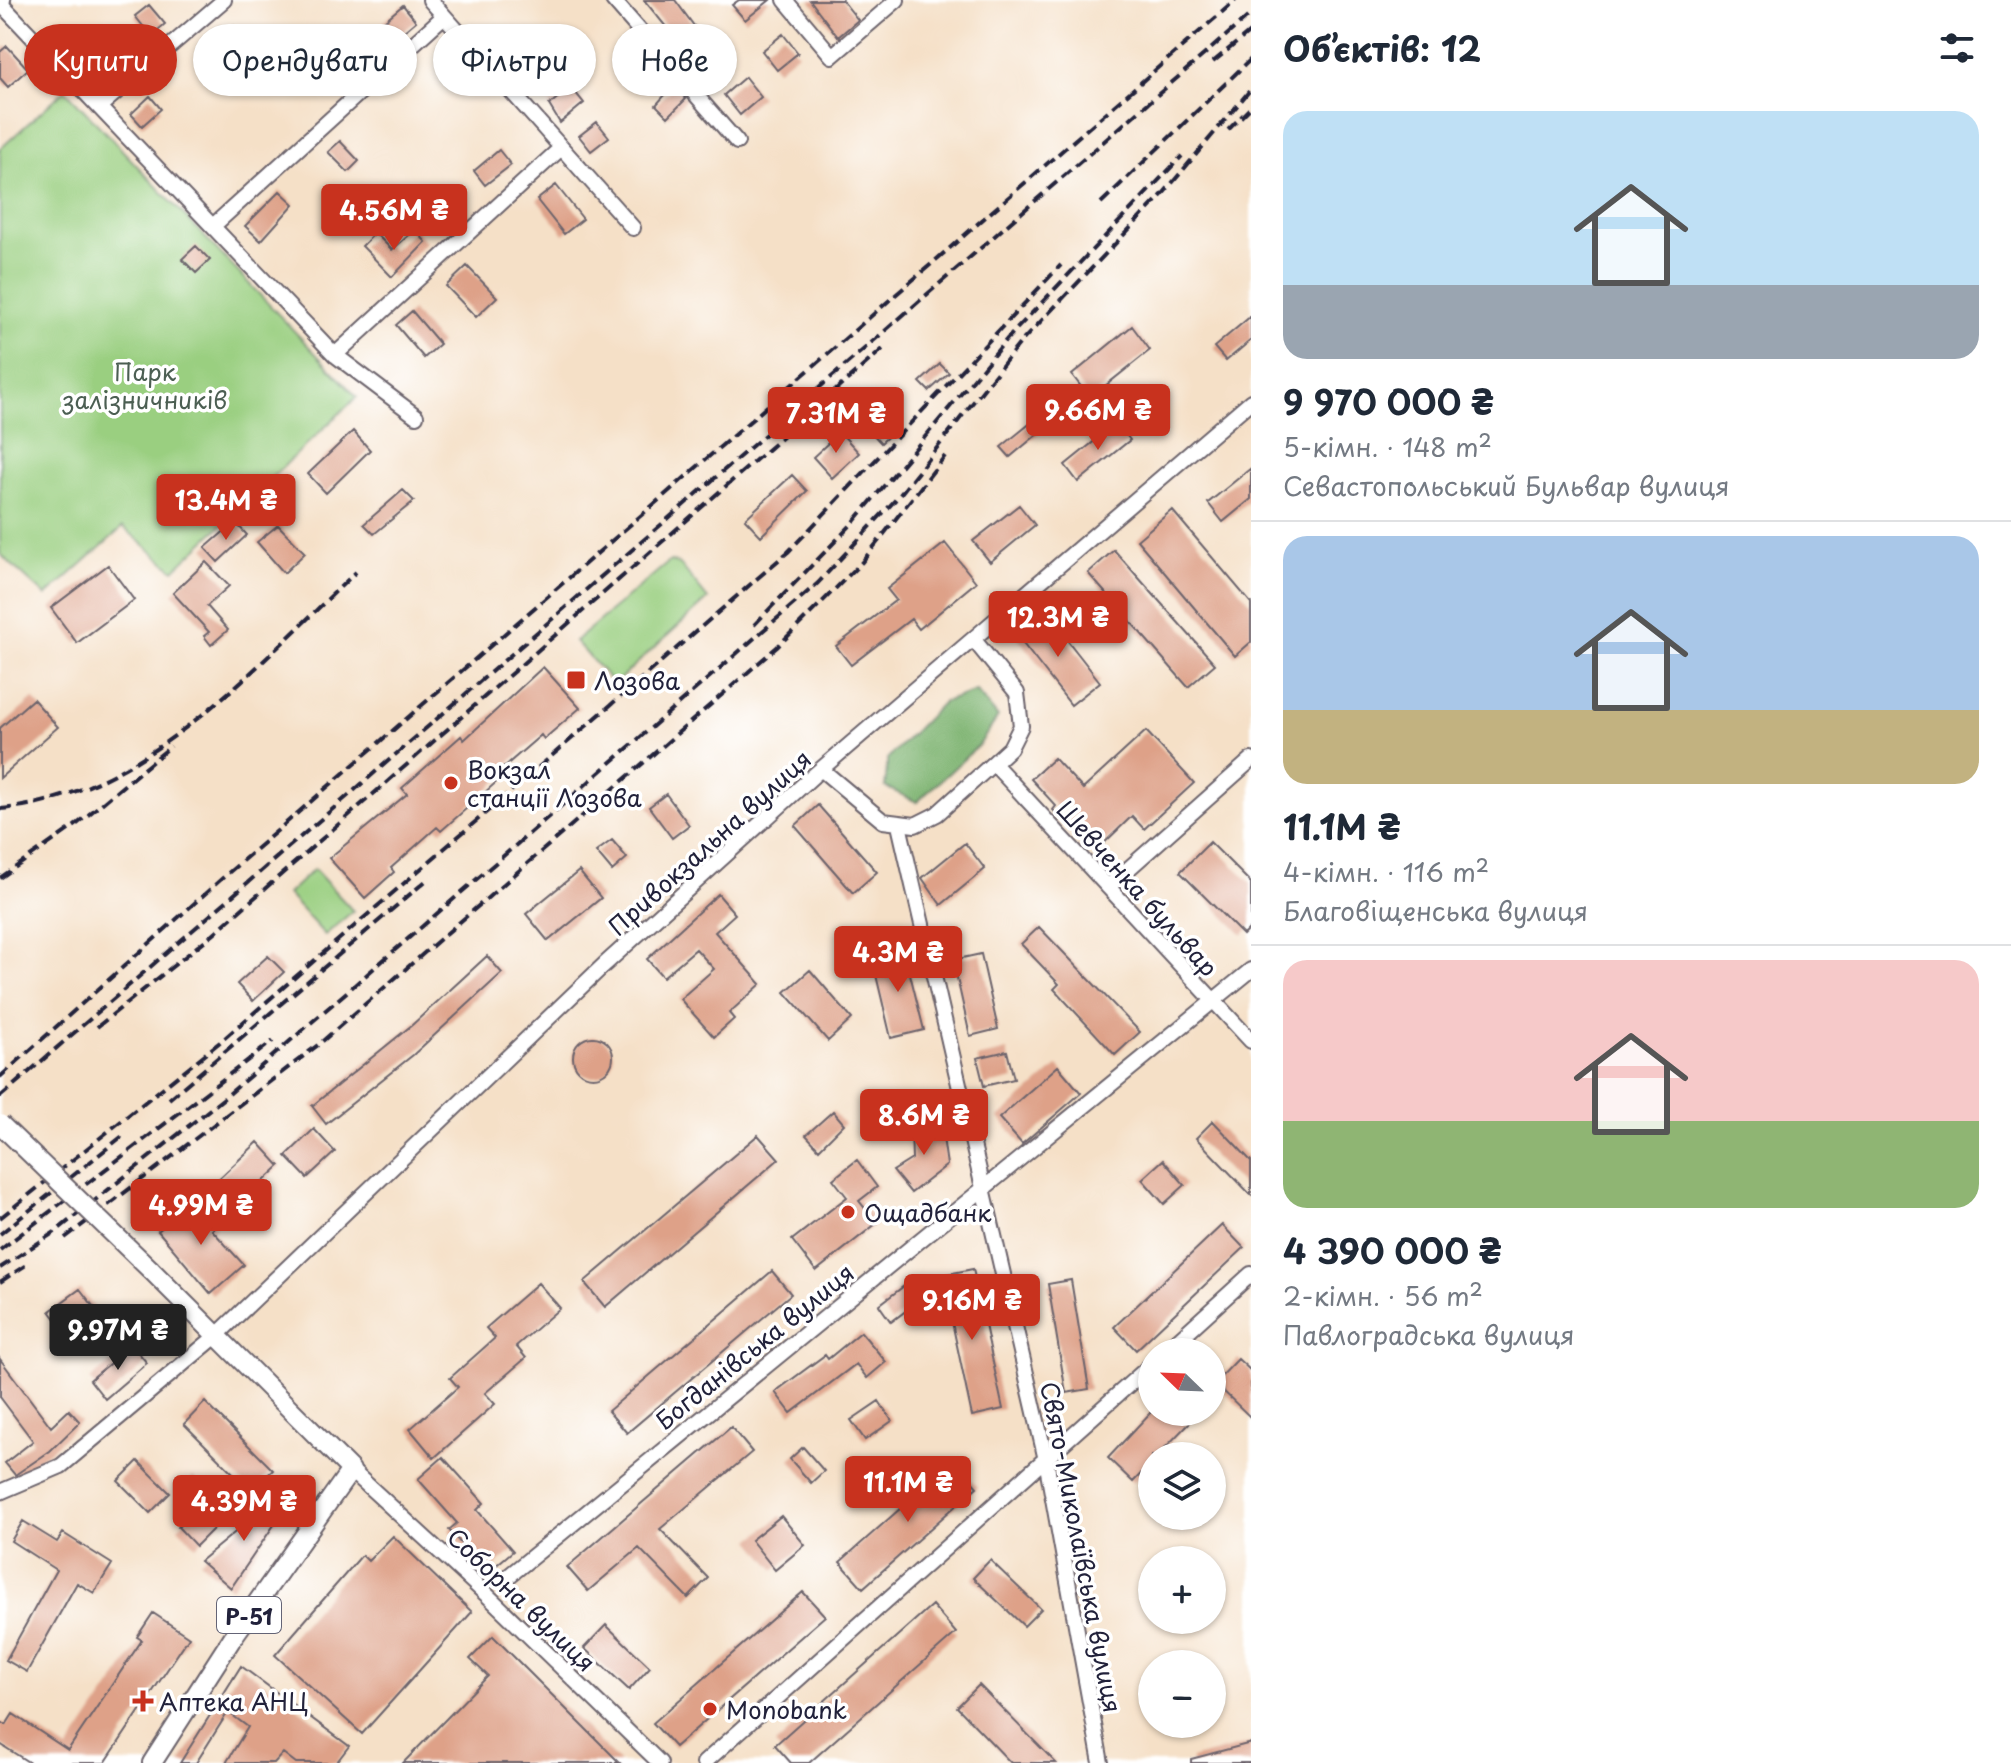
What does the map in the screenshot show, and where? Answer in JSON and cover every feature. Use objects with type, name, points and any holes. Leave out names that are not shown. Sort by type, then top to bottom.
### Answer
[{"type":"main road","points":[[0,1124],[351,1470]]},
{"type":"main road","name":"Р-51","points":[[152,1763],[235,1634],[351,1470]]},
{"type":"street","points":[[99,107],[224,0]]},
{"type":"street","points":[[430,0],[633,228]]},
{"type":"street","points":[[613,0],[737,142]]},
{"type":"street","points":[[785,0],[832,56],[897,0]]},
{"type":"street","points":[[0,1],[335,355],[416,416]]},
{"type":"street","points":[[213,226],[444,16]]},
{"type":"street","points":[[335,355],[561,148]]},
{"type":"street","name":"Привокзальна вулиця","points":[[0,1492],[61,1466],[215,1337],[605,964],[822,770],[1251,401]]},
{"type":"street","points":[[822,770],[875,817],[899,825],[915,825],[931,819],[994,764],[1015,741],[1021,709],[1012,686],[974,640]]},
{"type":"street","points":[[1108,887],[1251,760]]},
{"type":"street","name":"Шевченка бульвар","points":[[994,764],[1211,1003],[1251,1041]]},
{"type":"street","name":"Свято-Миколаївська вулиця","points":[[899,825],[1046,1460],[1101,1763]]},
{"type":"street","name":"Богданівська вулиця","points":[[510,1575],[1251,970]]},
{"type":"street","points":[[1180,1338],[1251,1274]]},
{"type":"street","points":[[704,1763],[1138,1377]]},
{"type":"street","name":"Соборна вулиця","points":[[351,1470],[487,1595],[660,1763]]},
{"type":"green space","name":"Парк залізничників","points":[[58,96],[71,96],[357,397],[174,570],[123,527],[46,596],[0,554],[0,149]]},
{"type":"green space","points":[[670,561],[680,564],[708,599],[614,684],[575,641]]},
{"type":"green space","points":[[976,691],[998,717],[979,745],[917,802],[885,787],[888,758],[943,702]]},
{"type":"green space","points":[[314,869],[353,911],[325,935],[287,894]]},
{"type":"building","points":[[644,0],[675,0],[693,24],[664,24]]},
{"type":"building","points":[[739,0],[770,0],[745,20],[732,5]]},
{"type":"building","points":[[810,0],[842,0],[858,20],[838,37]]},
{"type":"building","points":[[149,5],[165,24],[141,24],[135,16]]},
{"type":"building","points":[[403,5],[416,21],[412,24],[381,24]]},
{"type":"building","points":[[783,34],[798,53],[777,70],[762,51]]},
{"type":"building","points":[[7,46],[24,65],[24,73],[8,87],[0,78],[0,52]]},
{"type":"building","points":[[745,77],[761,97],[740,115],[725,96],[737,96],[737,84]]},
{"type":"building","points":[[150,96],[161,109],[142,126],[131,114]]},
{"type":"building","points":[[560,96],[578,96],[584,103],[560,123],[549,105]]},
{"type":"building","points":[[664,96],[683,96],[686,99],[668,117],[656,105]]},
{"type":"building","points":[[597,122],[609,137],[591,151],[579,136]]},
{"type":"building","points":[[340,141],[359,161],[348,172],[328,152]]},
{"type":"building","points":[[499,150],[511,165],[485,185],[474,171]]},
{"type":"building","points":[[556,185],[583,219],[564,234],[537,200]]},
{"type":"building","points":[[280,191],[294,204],[261,241],[245,226]]},
{"type":"building","points":[[415,230],[426,242],[392,277],[362,246],[375,233],[392,250]]},
{"type":"building","points":[[196,246],[210,260],[196,273],[182,259]]},
{"type":"building","points":[[467,266],[497,297],[476,317],[446,286]]},
{"type":"building","points":[[412,311],[440,344],[424,358],[396,325]]},
{"type":"building","points":[[1251,316],[1251,340],[1226,361],[1214,347]]},
{"type":"building","points":[[1132,326],[1150,350],[1090,398],[1072,375]]},
{"type":"building","points":[[940,364],[949,373],[929,391],[920,382]]},
{"type":"building","points":[[874,406],[896,429],[881,443],[860,420]]},
{"type":"building","points":[[1032,422],[1040,432],[1010,457],[1001,447]]},
{"type":"building","points":[[1117,423],[1130,440],[1078,482],[1065,465]]},
{"type":"building","points":[[353,431],[370,450],[326,493],[308,474]]},
{"type":"building","points":[[840,432],[859,453],[832,478],[813,457]]},
{"type":"building","points":[[1251,468],[1251,499],[1223,522],[1208,503]]},
{"type":"building","points":[[792,475],[807,491],[761,536],[745,519]]},
{"type":"building","points":[[403,490],[414,501],[374,534],[364,524]]},
{"type":"building","points":[[1019,505],[1035,525],[990,562],[973,541]]},
{"type":"building","points":[[1172,510],[1251,603],[1251,642],[1235,656],[1137,540]]},
{"type":"building","points":[[235,522],[247,535],[218,562],[205,548]]},
{"type":"building","points":[[278,525],[305,553],[284,573],[257,542]]},
{"type":"building","points":[[945,543],[976,582],[919,629],[911,619],[851,665],[836,646],[896,600],[887,589]]},
{"type":"building","points":[[1114,550],[1215,664],[1188,687],[1088,573]]},
{"type":"building","points":[[206,562],[229,586],[207,606],[228,630],[211,645],[204,636],[209,632],[173,593]]},
{"type":"building","points":[[108,565],[134,600],[77,643],[51,608]]},
{"type":"building","points":[[1046,613],[1100,682],[1071,705],[1017,636]]},
{"type":"building","name":"Вокзал станції Лозова","points":[[543,667],[580,708],[544,739],[541,735],[496,774],[500,779],[441,831],[437,827],[391,868],[394,872],[365,898],[329,858],[407,794],[402,788],[461,736],[464,740]]},
{"type":"building","points":[[33,699],[58,727],[0,778],[0,728]]},
{"type":"building","points":[[1146,731],[1194,783],[1144,829],[1132,816],[1098,849],[1069,819],[1065,822],[1053,810],[1056,806],[1031,779],[1054,758],[1083,789]]},
{"type":"building","points":[[666,794],[689,825],[672,838],[649,807]]},
{"type":"building","points":[[818,805],[877,872],[853,893],[795,826]]},
{"type":"building","points":[[612,840],[627,858],[612,871],[596,852]]},
{"type":"building","points":[[1210,842],[1251,883],[1251,927],[1243,935],[1180,872]]},
{"type":"building","points":[[965,843],[985,869],[941,905],[922,878]]},
{"type":"building","points":[[579,871],[601,898],[548,941],[526,914]]},
{"type":"building","points":[[718,894],[735,914],[715,932],[761,984],[729,1013],[734,1019],[714,1037],[680,999],[714,969],[696,949],[663,977],[647,959]]},
{"type":"building","points":[[1039,927],[1140,1032],[1115,1055],[1054,989],[1059,984],[1021,944]]},
{"type":"building","points":[[904,950],[924,1030],[891,1038],[872,958]]},
{"type":"building","points":[[981,954],[998,1029],[970,1036],[953,960]]},
{"type":"building","points":[[268,956],[284,972],[253,1001],[237,984]]},
{"type":"building","points":[[487,956],[502,973],[413,1055],[326,1124],[312,1106],[412,1025]]},
{"type":"building","points":[[810,970],[852,1019],[828,1041],[785,992]]},
{"type":"building","points":[[593,1037],[607,1043],[613,1057],[607,1071],[593,1077],[579,1071],[573,1057],[579,1043]]},
{"type":"building","points":[[1007,1051],[1014,1079],[984,1086],[977,1058]]},
{"type":"building","points":[[1058,1066],[1081,1093],[1022,1144],[999,1118]]},
{"type":"building","points":[[833,1111],[844,1124],[819,1149],[806,1135]]},
{"type":"building","points":[[1213,1121],[1251,1161],[1251,1195],[1196,1138]]},
{"type":"building","points":[[941,1124],[947,1165],[911,1193],[893,1171],[912,1159],[911,1128]]},
{"type":"building","points":[[314,1129],[335,1152],[307,1178],[286,1156]]},
{"type":"building","points":[[758,1135],[779,1159],[605,1307],[584,1282]]},
{"type":"building","points":[[258,1142],[280,1166],[235,1208],[213,1184]]},
{"type":"building","name":"Ощадбанк","points":[[857,1160],[877,1187],[859,1201],[877,1223],[816,1271],[792,1240],[847,1197],[833,1179]]},
{"type":"building","points":[[1163,1160],[1185,1185],[1164,1204],[1142,1179]]},
{"type":"building","points":[[195,1200],[216,1226],[212,1230],[244,1265],[211,1294],[158,1231]]},
{"type":"building","points":[[1222,1225],[1244,1248],[1149,1338],[1138,1338],[1136,1350],[1114,1327]]},
{"type":"building","points":[[973,1269],[1003,1409],[972,1416],[942,1275]]},
{"type":"building","points":[[772,1271],[791,1294],[627,1433],[608,1411]]},
{"type":"building","points":[[1071,1280],[1089,1389],[1066,1393],[1048,1284]]},
{"type":"building","points":[[538,1283],[560,1308],[516,1346],[526,1358],[485,1393],[495,1404],[434,1458],[410,1429],[458,1387],[450,1378],[495,1338],[486,1328]]},
{"type":"building","points":[[908,1283],[920,1300],[891,1322],[879,1305]]},
{"type":"building","points":[[80,1289],[97,1311],[67,1333],[50,1311]]},
{"type":"building","points":[[861,1332],[886,1362],[867,1378],[856,1364],[791,1413],[775,1392],[825,1355],[828,1359]]},
{"type":"building","points":[[132,1345],[147,1363],[105,1399],[90,1380]]},
{"type":"building","points":[[0,1359],[51,1427],[69,1410],[80,1422],[50,1451],[15,1475],[5,1463],[33,1441],[0,1397]]},
{"type":"building","points":[[1238,1359],[1251,1371],[1251,1418],[1226,1394],[1226,1372]]},
{"type":"building","points":[[879,1401],[892,1421],[865,1440],[851,1420]]},
{"type":"building","points":[[205,1402],[273,1470],[251,1491],[184,1424]]},
{"type":"building","points":[[1138,1426],[1186,1426],[1171,1442],[1138,1442],[1138,1477],[1133,1482],[1108,1458]]},
{"type":"building","points":[[731,1427],[752,1452],[660,1529],[708,1578],[688,1598],[639,1548],[588,1591],[567,1567]]},
{"type":"building","points":[[803,1447],[824,1471],[811,1483],[790,1459]]},
{"type":"building","points":[[443,1457],[484,1503],[477,1510],[513,1551],[487,1573],[449,1530],[457,1523],[418,1479]]},
{"type":"building","points":[[138,1461],[170,1493],[150,1513],[118,1481]]},
{"type":"building","points":[[954,1461],[977,1487],[863,1588],[840,1562]]},
{"type":"building","points":[[193,1477],[229,1513],[196,1546],[178,1527],[198,1508],[180,1490]]},
{"type":"building","points":[[284,1492],[289,1503],[231,1588],[200,1561]]},
{"type":"building","points":[[781,1516],[805,1545],[775,1570],[751,1540]]},
{"type":"building","points":[[23,1521],[57,1542],[63,1533],[112,1564],[94,1593],[77,1583],[27,1672],[6,1660],[56,1570],[11,1541]]},
{"type":"building","points":[[393,1536],[472,1612],[362,1734],[275,1655],[362,1555],[368,1561]]},
{"type":"building","points":[[990,1560],[1041,1609],[1024,1626],[973,1578]]},
{"type":"building","points":[[803,1592],[825,1616],[675,1747],[653,1723]]},
{"type":"building","points":[[932,1605],[956,1633],[809,1763],[791,1763],[775,1745]]},
{"type":"building","points":[[153,1613],[189,1637],[105,1763],[30,1763],[0,1744],[0,1722],[6,1725],[13,1714],[68,1750],[142,1640],[137,1637]]},
{"type":"building","points":[[606,1625],[650,1667],[629,1690],[584,1648]]},
{"type":"building","points":[[493,1636],[620,1763],[403,1763],[488,1676],[470,1659]]},
{"type":"building","points":[[241,1666],[349,1746],[336,1763],[296,1763],[283,1753],[274,1763],[226,1763],[248,1727],[228,1712],[196,1763],[180,1763]]},
{"type":"building","points":[[979,1685],[1056,1763],[1011,1763],[957,1707]]},
{"type":"building","points":[[1251,1743],[1251,1763],[1191,1763],[1191,1759]]},
{"type":"railway","points":[[0,1077],[226,875],[1236,0]]},
{"type":"railway","points":[[0,1097],[1251,14]]},
{"type":"railway","points":[[1213,62],[1251,31]]},
{"type":"railway","points":[[1101,203],[1251,59]]},
{"type":"railway","points":[[0,1268],[55,1232],[229,1094],[818,583],[898,497],[1020,343],[1163,194],[1251,89]]},
{"type":"railway","points":[[1228,130],[1251,107]]},
{"type":"railway","points":[[754,625],[852,524],[1007,339],[1182,156]]},
{"type":"railway","points":[[0,1218],[220,1042],[788,552],[1061,265]]},
{"type":"railway","points":[[97,1027],[213,934],[884,348]]},
{"type":"railway","points":[[65,1238],[318,1045],[777,647],[862,562],[945,456]]},
{"type":"railway","points":[[0,809],[52,799],[102,780],[150,753],[238,684],[356,572]]},
{"type":"railway","points":[[0,878],[76,825],[171,746]]},
{"type":"railway","points":[[169,1099],[428,879]]},
{"type":"railway","points":[[0,1250],[273,1041]]},
{"type":"railway","points":[[0,1234],[125,1134]]},
{"type":"railway","points":[[0,1282],[26,1265]]},
{"type":"place","name":"Лозова","points":[[576,680]]},
{"type":"place","name":"Вокзал станції Лозова","points":[[451,783]]},
{"type":"place","name":"Ощадбанк","points":[[848,1212]]},
{"type":"place","name":"Аптека АНЦ","points":[[143,1701]]},
{"type":"place","name":"Monobank","points":[[710,1709]]}]
